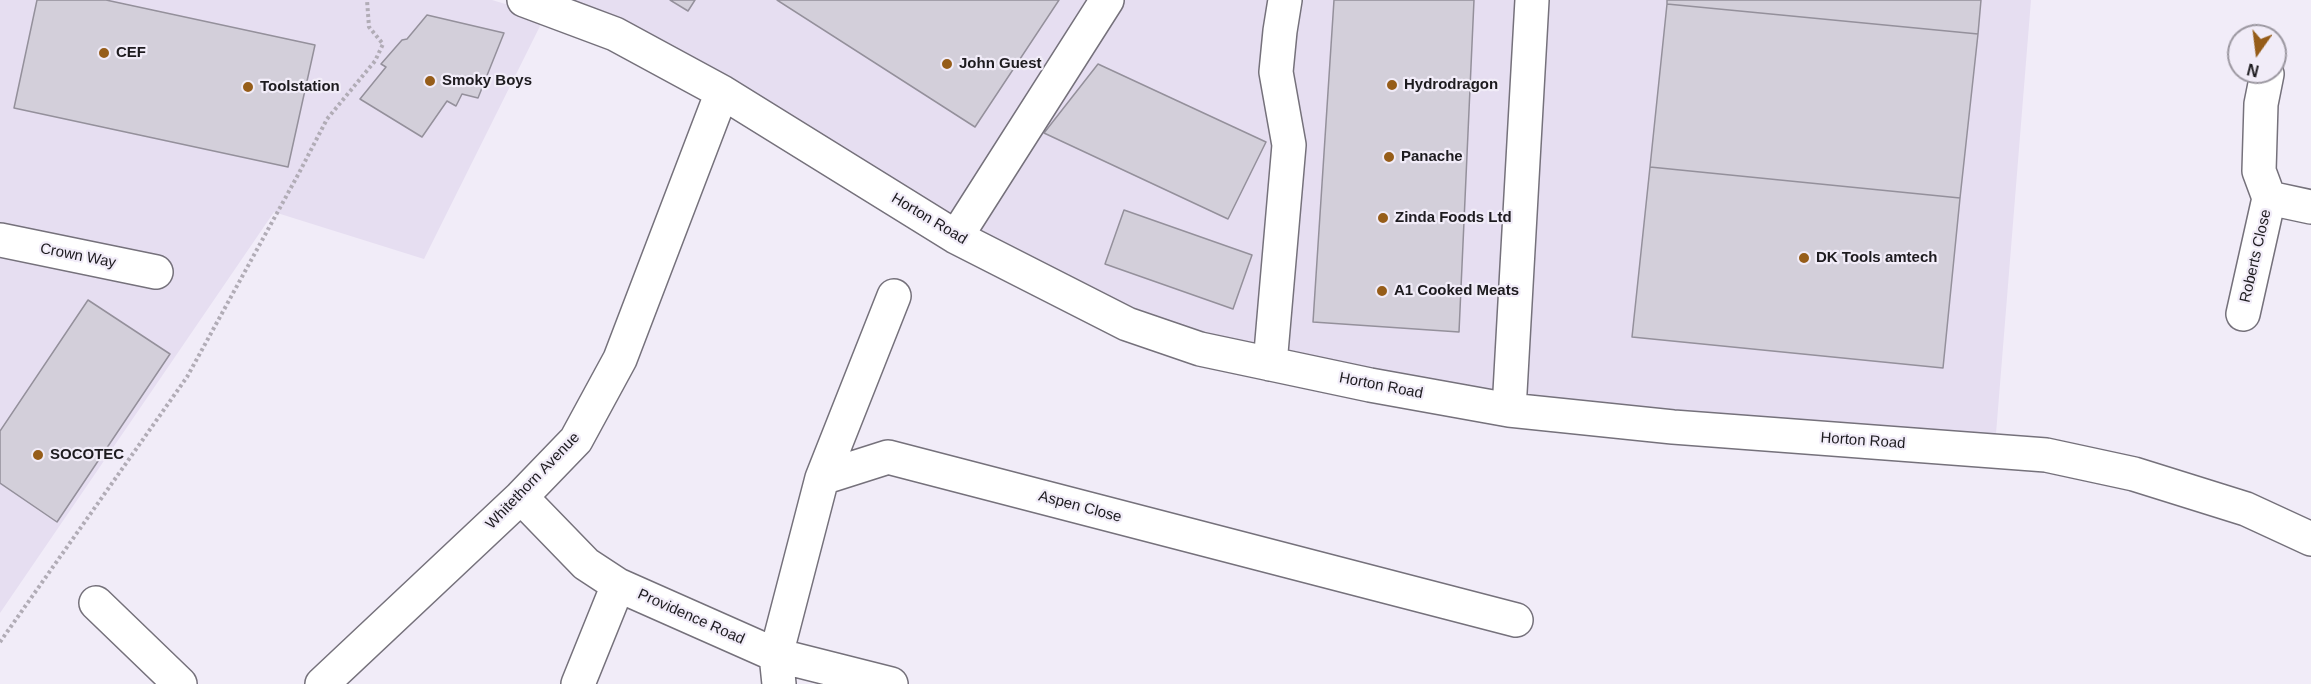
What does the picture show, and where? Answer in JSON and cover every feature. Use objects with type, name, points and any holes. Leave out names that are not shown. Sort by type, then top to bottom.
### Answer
[{"type":"street","name":"Horton Road","points":[[524,0],[615,34],[722,92],[956,237],[1127,324],[1200,349],[1370,385],[1509,410],[1673,427],[2046,455],[2134,474],[2168,484],[2246,509],[2311,539]]},
{"type":"street","points":[[956,237],[1107,0]]},
{"type":"street","points":[[1270,364],[1289,145],[1276,72],[1285,0]]},
{"type":"street","points":[[1509,410],[1532,0]]},
{"type":"street","name":"Roberts Close","points":[[2243,314],[2269,198],[2259,171],[2261,104],[2265,84]]},
{"type":"street","name":"Whitethorn Avenue","points":[[322,684],[521,497],[576,440],[620,359],[722,92]]},
{"type":"street","name":"Roberts Close","points":[[2269,198],[2311,207]]},
{"type":"street","name":"Crown Way","points":[[0,240],[156,272]]},
{"type":"street","points":[[778,669],[822,478],[894,296]]},
{"type":"street","name":"Aspen Close","points":[[822,478],[888,457],[1516,620]]},
{"type":"street","name":"Providence Road","points":[[521,497],[586,564],[618,585],[778,669],[891,684]]},
{"type":"street","points":[[578,684],[618,585]]},
{"type":"street","points":[[96,603],[180,684]]},
{"type":"path","points":[[0,642],[187,377],[327,119],[375,61],[383,44],[369,27],[367,0]]},
{"type":"shaded area","points":[[0,0],[492,0],[545,16],[424,259],[274,212],[0,613]]},
{"type":"shaded area","points":[[546,0],[2031,0],[1995,446],[1494,398],[1249,353],[1133,315]]},
{"type":"building","points":[[37,0],[106,0],[315,45],[288,167],[14,108]]},
{"type":"building","points":[[670,0],[695,0],[688,11]]},
{"type":"building","name":"John Guest","points":[[777,0],[1059,0],[975,127]]},
{"type":"building","points":[[1334,0],[1474,0],[1459,332],[1313,322]]},
{"type":"building","points":[[1667,0],[1981,0],[1978,34],[1667,4]]},
{"type":"building","points":[[1667,4],[1978,34],[1960,198],[1650,167]]},
{"type":"building","name":"Smoky Boys","points":[[427,15],[504,33],[478,98],[462,94],[456,106],[447,101],[422,137],[360,99],[386,67],[381,64],[402,40],[407,39]]},
{"type":"building","name":"John Guest","points":[[1098,64],[1266,142],[1228,219],[1044,133]]},
{"type":"building","points":[[1650,167],[1960,198],[1943,368],[1632,337]]},
{"type":"building","points":[[1124,210],[1252,255],[1233,309],[1105,264]]},
{"type":"building","points":[[88,300],[170,354],[57,522],[0,483],[0,431]]},
{"type":"place","name":"CEF","points":[[104,53]]},
{"type":"place","name":"John Guest","points":[[947,64]]},
{"type":"place","name":"Smoky Boys","points":[[430,81]]},
{"type":"place","name":"Hydrodragon","points":[[1392,85]]},
{"type":"place","name":"Toolstation","points":[[248,87]]},
{"type":"place","name":"Panache","points":[[1389,157]]},
{"type":"place","name":"Zinda Foods Ltd","points":[[1383,218]]},
{"type":"place","name":"DK Tools amtech","points":[[1804,258]]},
{"type":"place","name":"A1 Cooked Meats","points":[[1382,291]]},
{"type":"place","name":"SOCOTEC","points":[[38,455]]}]
